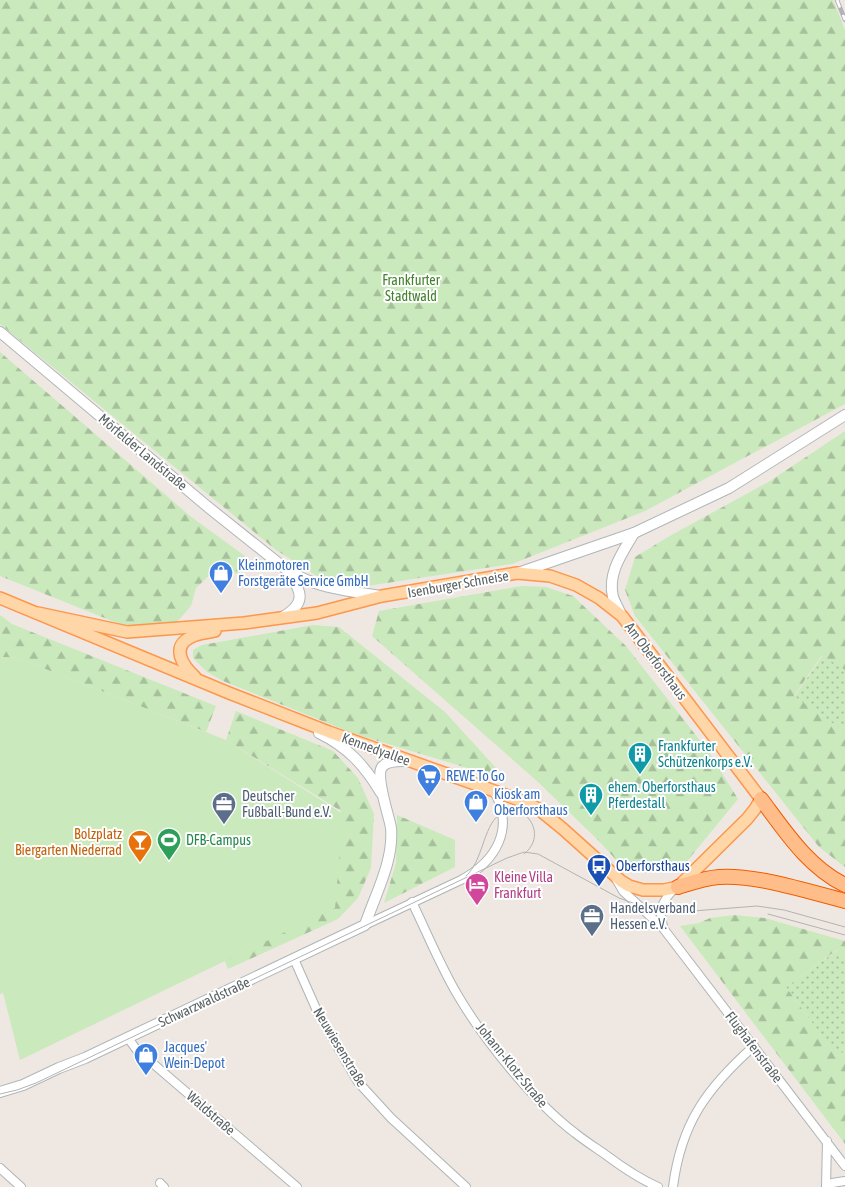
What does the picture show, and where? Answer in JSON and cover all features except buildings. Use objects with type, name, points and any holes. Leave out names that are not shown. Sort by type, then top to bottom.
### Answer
[{"type":"highway","points":[[761,799],[806,857],[831,878],[845,885]]},
{"type":"highway","points":[[677,888],[712,878],[730,877],[758,880],[845,901]]},
{"type":"main road","name":"Mörfelder Landstraße","points":[[0,332],[208,507],[287,570],[312,583],[382,596]]},
{"type":"main road","name":"Isenburger Schneise","points":[[38,613],[127,632],[281,618],[316,612],[382,596],[517,573],[634,533],[729,488],[845,415]]},
{"type":"main road","points":[[622,616],[613,596],[612,581],[616,565],[634,533]]},
{"type":"main road","name":"Mörfelder Landstraße","points":[[281,618],[294,608],[300,596],[299,588],[287,570]]},
{"type":"main road","name":"Am Oberforsthaus","points":[[517,573],[550,576],[576,585],[599,598],[622,616],[761,799]]},
{"type":"main road","name":"Kennedyallee","points":[[0,598],[329,732],[520,800],[541,811],[615,877],[629,886],[638,889],[657,890],[677,888]]},
{"type":"main road","points":[[200,681],[185,668],[181,660],[181,650],[186,640],[192,636],[254,621]]},
{"type":"main road","points":[[306,722],[310,729],[331,739],[357,759],[366,769],[384,799]]},
{"type":"main road","points":[[365,925],[390,852],[390,824],[381,783],[381,768],[389,762],[408,761]]},
{"type":"main road","points":[[677,888],[747,819],[761,799]]},
{"type":"main road","name":"Schwarzwaldstraße","points":[[1,1092],[19,1087],[128,1038],[365,925]]},
{"type":"street","name":"Schwarzwaldstraße","points":[[365,925],[470,875],[487,861],[502,832],[504,820],[503,813],[492,790]]},
{"type":"street","name":"Flughafenstraße","points":[[615,877],[623,891],[663,928],[845,1166]]},
{"type":"street","points":[[663,928],[660,916],[661,907],[666,898],[677,888]]},
{"type":"street","name":"Johann-Klotz-Straße","points":[[412,902],[458,996],[517,1076],[574,1133],[622,1166],[658,1187]]},
{"type":"street","name":"Neuwiesenstraße","points":[[294,959],[318,1013],[358,1082],[391,1118],[466,1187]]},
{"type":"street","name":"Waldstraße","points":[[128,1038],[136,1049],[297,1187]]},
{"type":"street","points":[[672,1187],[682,1145],[694,1115],[715,1084],[754,1046]]},
{"type":"street","points":[[826,1187],[827,1141]]},
{"type":"street","points":[[0,1168],[21,1187]]},
{"type":"street","points":[[830,1187],[832,1183],[845,1180]]},
{"type":"green space","name":"Frankfurter Stadtwald","points":[[0,0],[833,0],[845,30],[845,404],[645,511],[512,564],[367,586],[320,578],[276,550],[0,324]]},
{"type":"green space","points":[[0,352],[190,516],[245,556],[237,574],[225,566],[214,571],[196,588],[191,606],[177,622],[127,627],[0,576]]},
{"type":"green space","points":[[845,431],[845,670],[822,655],[794,696],[845,732],[845,867],[819,847],[635,616],[625,590],[635,557],[770,481]]},
{"type":"green space","points":[[521,586],[546,587],[573,596],[626,646],[709,752],[738,799],[679,871],[642,873],[617,861],[538,782],[372,636],[379,611]]},
{"type":"green space","points":[[0,615],[12,624],[216,706],[206,732],[17,658],[0,657]]},
{"type":"green space","points":[[313,625],[339,627],[445,712],[507,780],[355,734],[223,681],[207,672],[193,658],[193,650],[202,645]]},
{"type":"green space","points":[[823,655],[845,670],[845,732],[794,697]]},
{"type":"green space","name":"DFB-Campus","points":[[0,657],[17,658],[226,740],[343,814],[335,908],[20,1060],[3,993],[0,994]]},
{"type":"green space","points":[[236,711],[333,751],[358,778],[374,814],[371,868],[358,898],[338,919],[228,969],[218,944],[316,891],[341,811],[226,740]]},
{"type":"green space","points":[[397,815],[455,840],[455,867],[384,903],[396,863]]},
{"type":"green space","points":[[735,915],[765,918],[845,941],[845,958],[838,949],[786,987],[837,1057],[845,1051],[845,1144],[680,926],[699,923],[710,918]]},
{"type":"green space","points":[[839,949],[845,958],[845,1051],[837,1057],[786,987]]},
{"type":"tram line","points":[[466,876],[476,862],[489,827],[499,815],[508,811],[517,811],[524,815],[534,828],[531,846],[524,854]]},
{"type":"tram line","points":[[0,1094],[36,1083],[507,858],[524,852],[538,854],[619,898],[647,908],[680,912],[757,906],[784,910],[845,927]]},
{"type":"tram line","points":[[768,914],[845,935]]},
{"type":"railway","points":[[837,0],[845,20]]},
{"type":"place","name":"Kleinmotoren Forstgeräte Service GmbH","points":[[221,594]]},
{"type":"place","name":"Frankfurter Schützenkorps e.V.","points":[[640,775]]},
{"type":"place","name":"REWE To Go","points":[[429,797]]},
{"type":"place","name":"ehem. Oberforsthaus Pferdestall","points":[[591,816]]},
{"type":"place","name":"Kiosk am Oberforsthaus","points":[[476,823]]},
{"type":"place","name":"Deutscher Fußball-Bund e.V.","points":[[224,825]]},
{"type":"place","name":"DFB-Campus","points":[[169,861]]},
{"type":"place","name":"Bolzplatz Biergarten Niederrad","points":[[140,863]]},
{"type":"place","name":"Oberforsthaus","points":[[599,887]]},
{"type":"place","name":"Kleine Villa Frankfurt","points":[[477,906]]},
{"type":"place","name":"Handelsverband Hessen e.V.","points":[[592,937]]},
{"type":"place","name":"Jacques' Wein-Depot","points":[[146,1076]]}]
